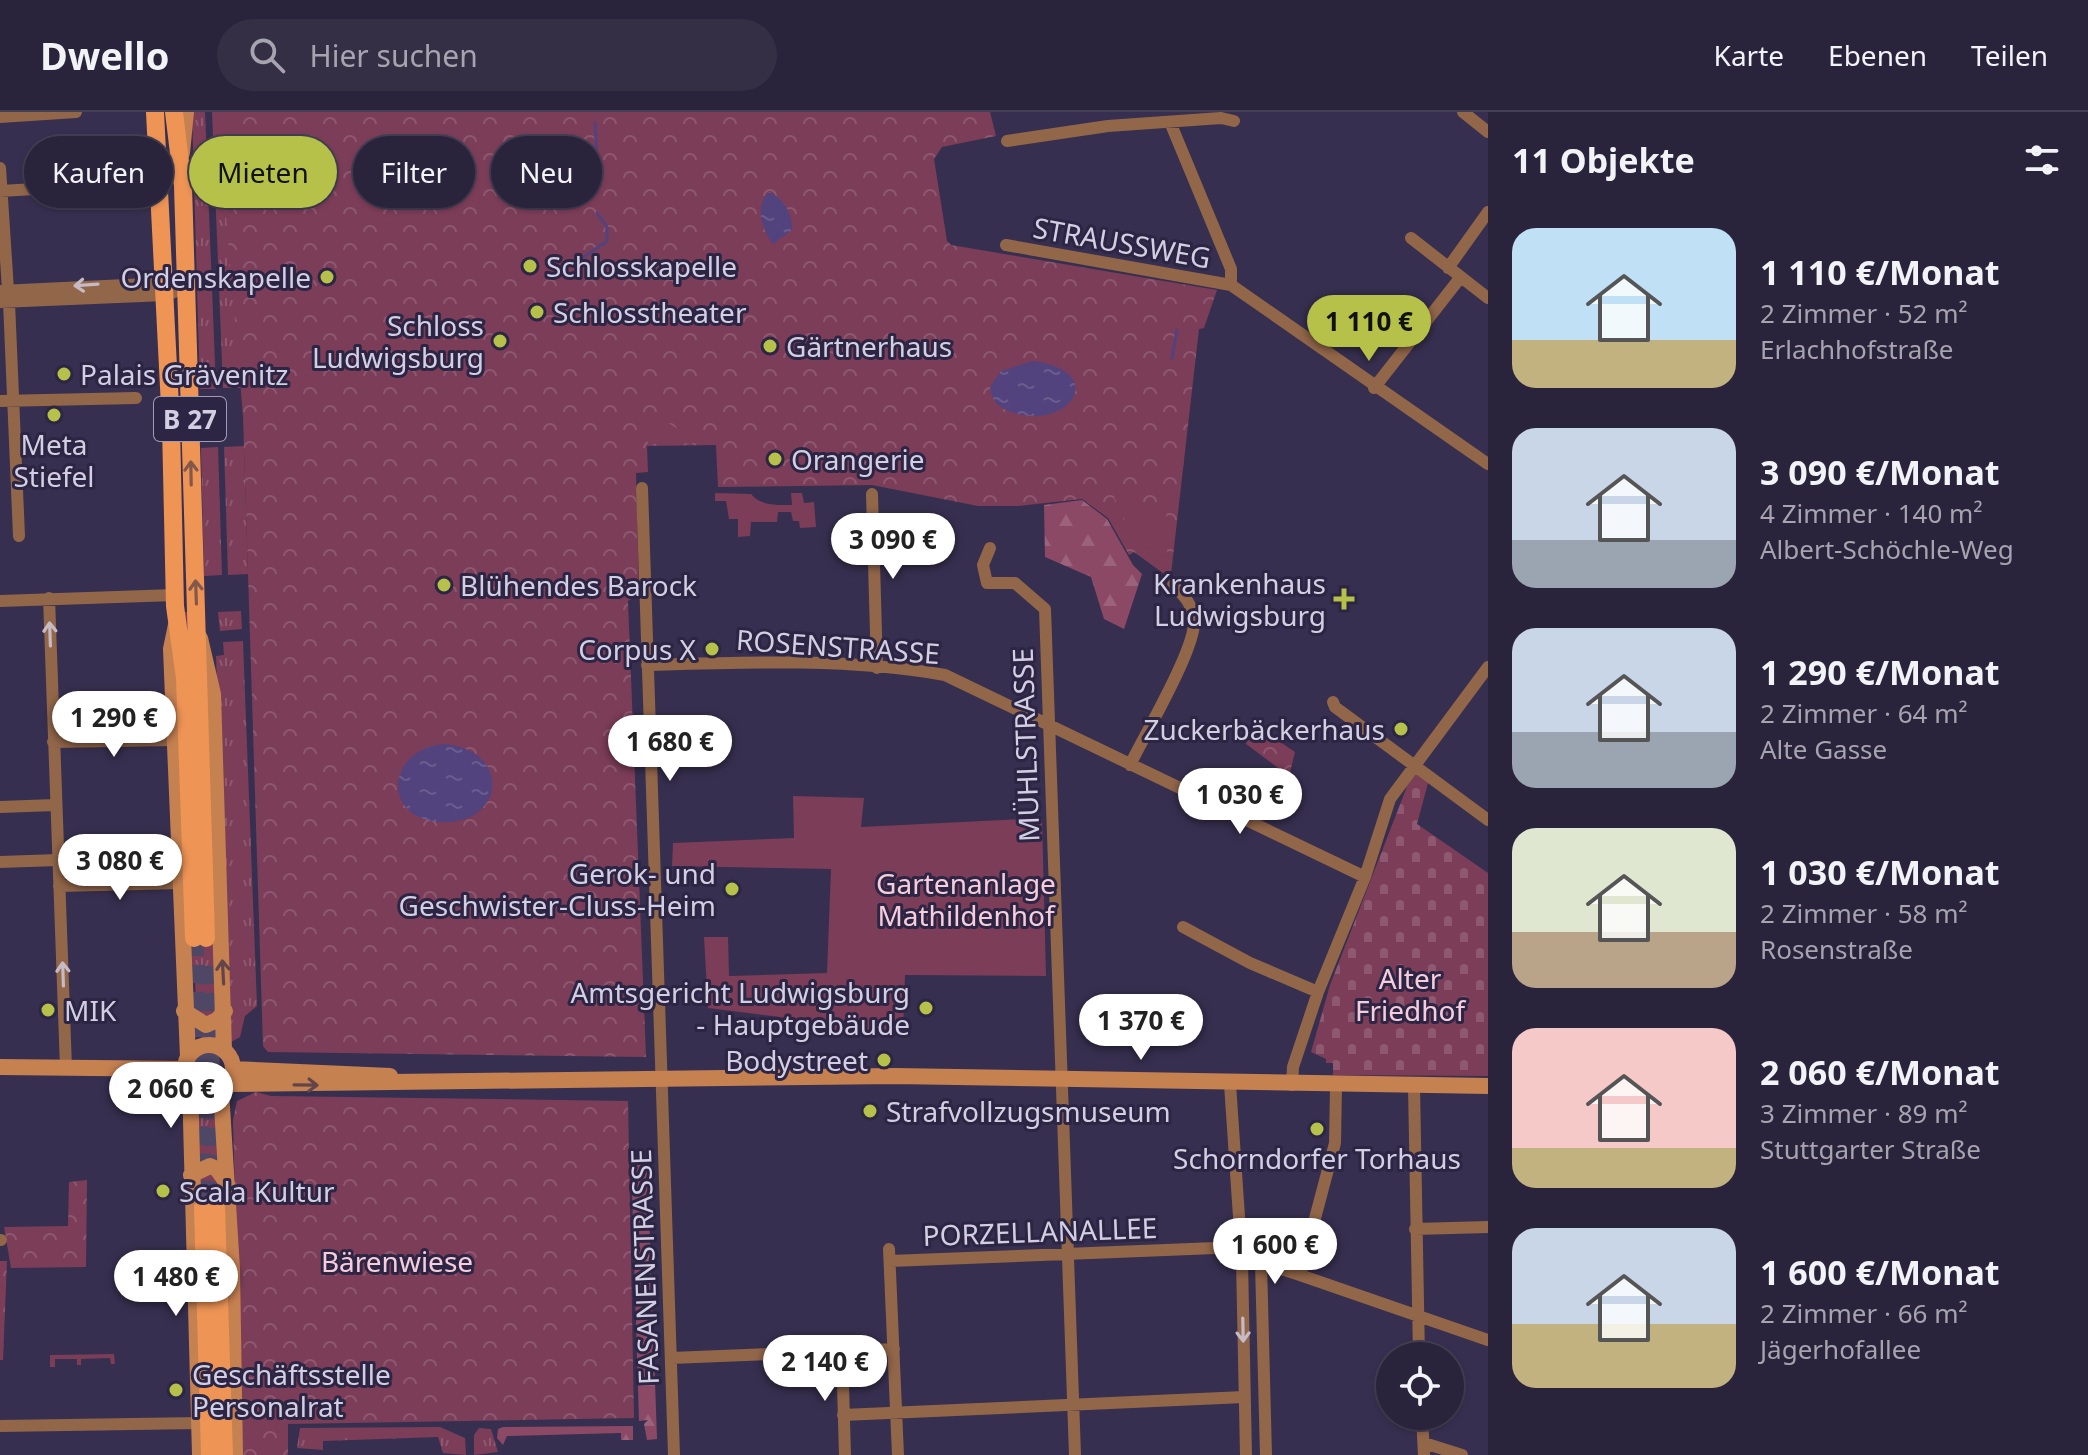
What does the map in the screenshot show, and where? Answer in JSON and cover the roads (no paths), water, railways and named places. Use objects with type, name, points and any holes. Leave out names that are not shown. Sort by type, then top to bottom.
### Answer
[{"type":"main road","name":"B 27","points":[[155,112],[175,595],[185,678],[200,938],[198,632],[182,154],[174,112]]},
{"type":"main road","points":[[182,154],[186,112]]},
{"type":"main road","points":[[177,619],[171,649],[200,1455]]},
{"type":"main road","points":[[198,632],[213,694],[224,1050]]},
{"type":"main road","points":[[184,1011],[206,1025],[217,1020],[225,1011]]},
{"type":"main road","points":[[188,1070],[204,1045],[224,1050],[231,1058],[227,1081],[227,1183],[235,1356],[235,1455]]},
{"type":"main road","points":[[0,1067],[188,1070]]},
{"type":"main road","points":[[188,1070],[203,1092],[227,1081],[328,1085],[415,1080],[895,1076],[1336,1086],[1488,1086]]},
{"type":"main road","points":[[191,1175],[210,1166],[217,1169],[227,1183]]},
{"type":"main road","points":[[210,1455],[210,1208],[224,1455]]},
{"type":"street","points":[[0,117],[76,112]]},
{"type":"street","points":[[1463,112],[1488,132]]},
{"type":"street","points":[[1007,141],[1108,126],[1221,118],[1234,121]]},
{"type":"street","points":[[1170,122],[1231,269],[1231,285],[1374,388],[1488,464]]},
{"type":"street","points":[[0,168],[4,296],[14,401],[19,536]]},
{"type":"street","points":[[1,191],[24,190]]},
{"type":"street","points":[[1448,268],[1488,212]]},
{"type":"street","points":[[1411,238],[1488,298]]},
{"type":"street","name":"STRAUSSWEG","points":[[1006,245],[1231,285]]},
{"type":"street","points":[[1374,388],[1460,278]]},
{"type":"street","points":[[4,296],[186,288]]},
{"type":"street","points":[[0,401],[136,398]]},
{"type":"street","name":"FASANENSTRASSE","points":[[642,488],[674,1455]]},
{"type":"street","points":[[872,494],[877,668]]},
{"type":"street","name":"MÜHLSTRASSE","points":[[990,548],[983,565],[985,581],[1015,583],[1045,609],[1075,1455]]},
{"type":"street","points":[[1130,765],[1193,637],[1191,609],[1185,596],[1173,585]]},
{"type":"street","points":[[0,601],[175,595]]},
{"type":"street","points":[[49,598],[66,1068]]},
{"type":"street","name":"ROSENSTRASSE","points":[[647,665],[753,662],[945,675],[1365,877]]},
{"type":"street","points":[[1292,1085],[1293,1067],[1318,992],[1365,877],[1390,799],[1412,765],[1488,667]]},
{"type":"street","points":[[1333,702],[1335,707],[1488,820]]},
{"type":"street","points":[[53,742],[175,740]]},
{"type":"street","points":[[0,807],[55,805]]},
{"type":"street","points":[[0,862],[58,860]]},
{"type":"street","points":[[59,886],[180,883]]},
{"type":"street","points":[[1183,927],[1250,963],[1318,992]]},
{"type":"street","points":[[1230,1084],[1241,1254],[1246,1455]]},
{"type":"street","points":[[1300,1275],[1335,1143],[1336,1086]]},
{"type":"street","points":[[1414,1086],[1419,1342]]},
{"type":"street","points":[[1415,1229],[1488,1227]]},
{"type":"street","name":"PORZELLANALLEE","points":[[894,1349],[890,1255],[1241,1254],[1488,1340]]},
{"type":"street","points":[[1261,1263],[1266,1455]]},
{"type":"street","points":[[671,1358],[894,1349],[898,1455]]},
{"type":"street","points":[[842,1351],[845,1455]]},
{"type":"street","points":[[843,1415],[1244,1397]]},
{"type":"street","points":[[0,1426],[200,1423]]},
{"type":"street","points":[[1424,1449],[1462,1455]]},
{"type":"water","points":[[769,192],[783,203],[792,224],[792,230],[773,244],[761,218],[762,204]]},
{"type":"water","points":[[1033,361],[1056,367],[1070,376],[1075,386],[1073,397],[1065,407],[1034,416],[1001,407],[994,400],[990,387],[1001,371]]},
{"type":"water","points":[[445,744],[467,750],[482,760],[491,773],[492,788],[488,801],[477,813],[461,820],[439,822],[420,817],[407,808],[400,796],[398,783],[402,769],[411,757],[426,748]]},
{"type":"waterway","points":[[595,123],[596,136]]},
{"type":"waterway","points":[[581,259],[607,241],[607,227],[597,213]]},
{"type":"waterway","points":[[1172,358],[1177,330]]},
{"type":"tunnel","points":[[194,938],[203,1208]]},
{"type":"tunnel","points":[[207,966],[216,1207]]},
{"type":"place","name":"Schlosskapelle","points":[[530,266]]},
{"type":"place","name":"Ordenskapelle","points":[[327,277]]},
{"type":"place","name":"Schlosstheater","points":[[537,312]]},
{"type":"place","name":"Schloss Ludwigsburg","points":[[500,341]]},
{"type":"place","name":"Gärtnerhaus","points":[[770,346]]},
{"type":"place","name":"Palais Grävenitz","points":[[64,374]]},
{"type":"place","name":"Meta Stiefel","points":[[54,415]]},
{"type":"place","name":"Orangerie","points":[[775,459]]},
{"type":"place","name":"Blühendes Barock","points":[[444,585]]},
{"type":"place","name":"Krankenhaus Ludwigsburg","points":[[1344,599]]},
{"type":"place","name":"Corpus X","points":[[712,649]]},
{"type":"place","name":"Zuckerbäckerhaus","points":[[1401,729]]},
{"type":"place","name":"Gerok- und Geschwister-Cluss-Heim","points":[[732,889]]},
{"type":"place","name":"Amtsgericht Ludwigsburg - Hauptgebäude","points":[[926,1008]]},
{"type":"place","name":"MIK","points":[[48,1010]]},
{"type":"place","name":"Bodystreet","points":[[884,1060]]},
{"type":"place","name":"Strafvollzugsmuseum","points":[[870,1111]]},
{"type":"place","name":"Schorndorfer Torhaus","points":[[1317,1129]]},
{"type":"place","name":"Scala Kultur","points":[[163,1191]]},
{"type":"place","name":"Geschäftsstelle Personalrat","points":[[176,1390]]},
{"type":"park label","name":"Gartenanlage Mathildenhof","points":[[966,899]]},
{"type":"park label","name":"Alter Friedhof","points":[[1410,994]]},
{"type":"park label","name":"Bärenwiese","points":[[397,1261]]}]
